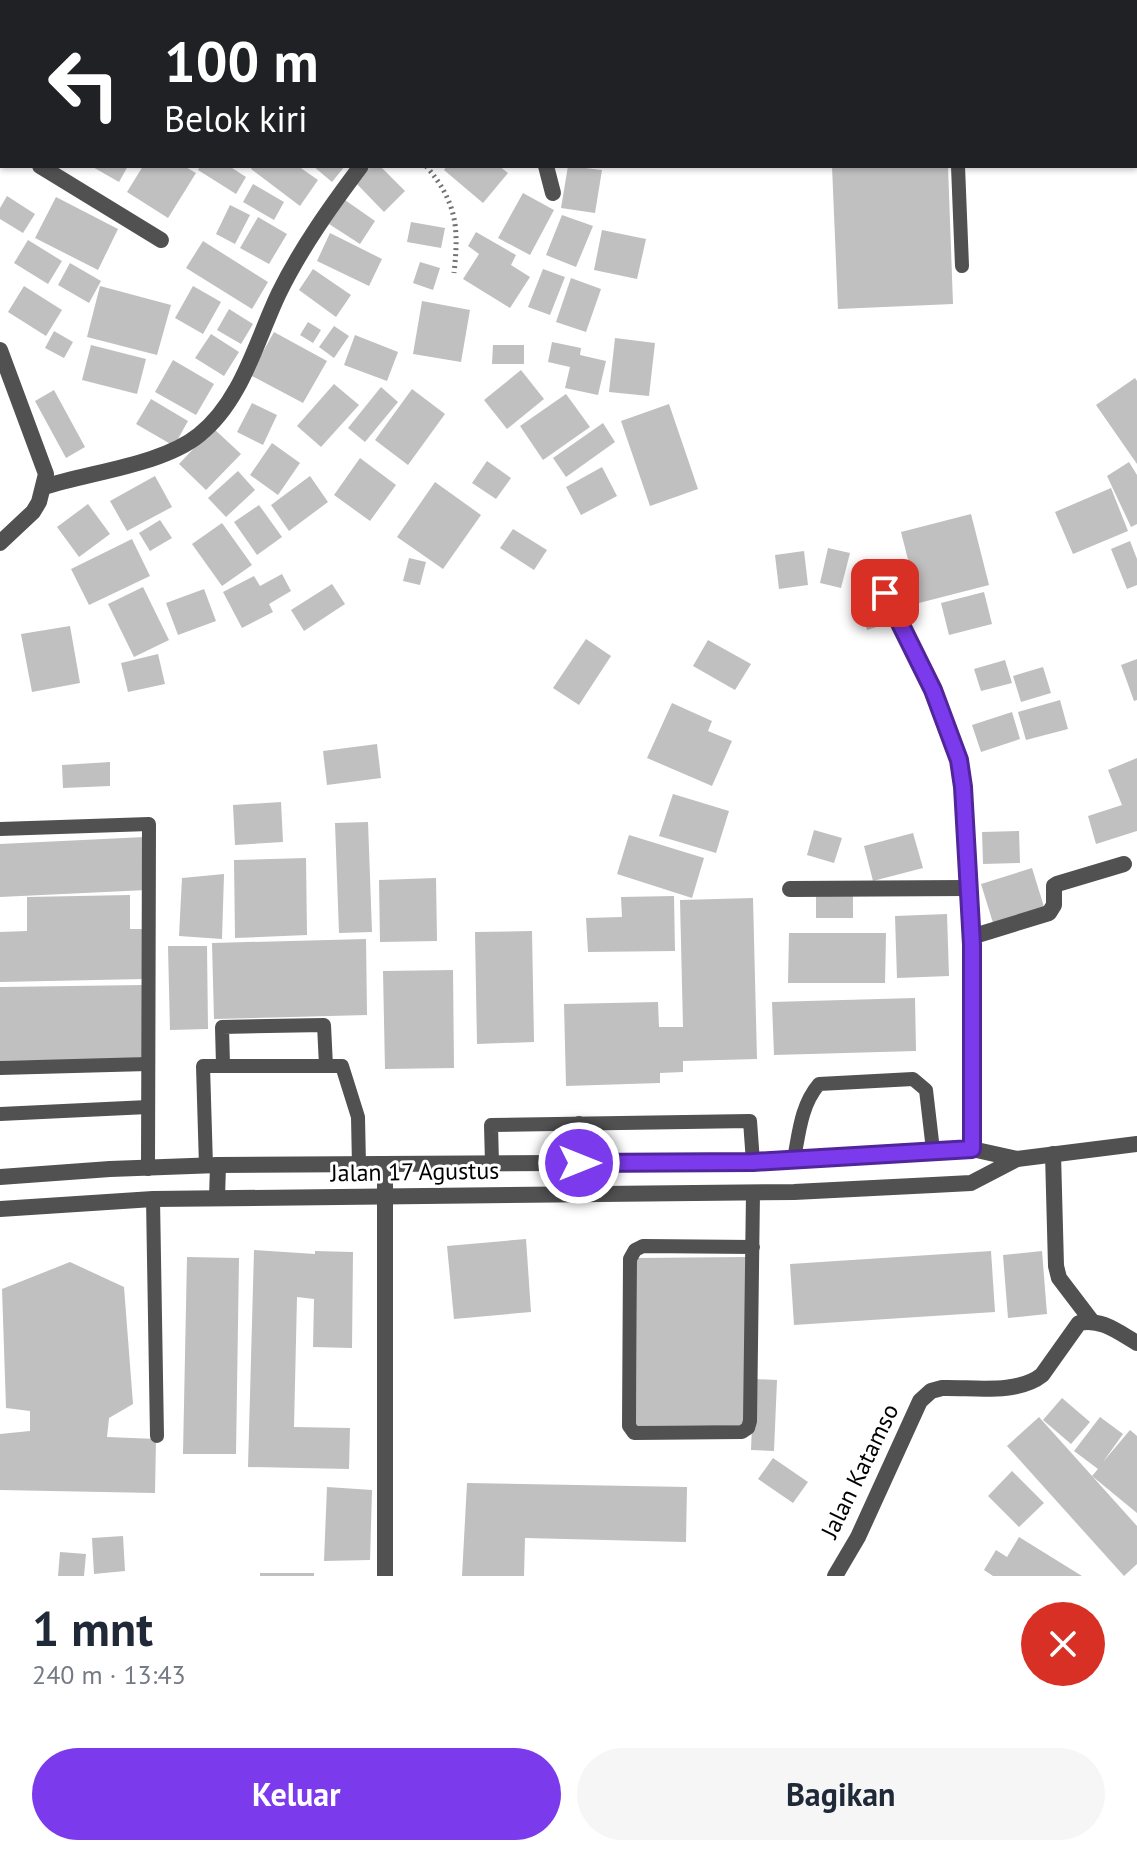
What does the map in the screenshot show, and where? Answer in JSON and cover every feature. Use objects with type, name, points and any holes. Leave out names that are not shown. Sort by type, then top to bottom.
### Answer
[{"type":"street","points":[[43,168],[161,240]]},
{"type":"street","points":[[44,487],[173,450],[199,436],[231,401],[279,293],[333,203],[359,168]]},
{"type":"street","points":[[547,168],[553,193]]},
{"type":"street","points":[[0,350],[45,467],[44,487],[33,512],[0,543]]},
{"type":"street","points":[[885,593],[933,690],[959,760],[971,937],[972,1149]]},
{"type":"street","points":[[971,937],[1049,913],[1054,905],[1054,886],[1057,884],[1124,864]]},
{"type":"street","points":[[790,889],[967,888]]},
{"type":"street","name":"Jalan 17 Agustus","points":[[0,1209],[153,1199],[753,1192],[971,1183],[1017,1159],[1137,1144]]},
{"type":"street","name":"Jalan 17 Agustus","points":[[0,1177],[212,1166],[753,1162],[972,1149],[1017,1159]]},
{"type":"street","points":[[1053,1154],[1056,1266],[1059,1278],[1091,1320],[1137,1343]]},
{"type":"street","points":[[212,1166],[217,1198]]},
{"type":"street","points":[[385,1166],[385,1576]]},
{"type":"street","name":"Jalan Katamso","points":[[835,1576],[858,1537],[920,1401],[931,1391],[942,1388],[1012,1386],[1033,1382],[1042,1375],[1079,1323],[1091,1320]]},
{"type":"lane","points":[[958,168],[962,266]]},
{"type":"lane","points":[[0,829],[149,824],[148,1169]]},
{"type":"lane","points":[[223,1065],[222,1027],[324,1025],[326,1066]]},
{"type":"lane","points":[[0,1068],[148,1064]]},
{"type":"lane","points":[[212,1166],[203,1066],[223,1065],[342,1066],[358,1117],[359,1166]]},
{"type":"lane","points":[[794,1159],[804,1108],[819,1084],[913,1079],[920,1083],[926,1090],[933,1150]]},
{"type":"lane","points":[[0,1114],[148,1107]]},
{"type":"lane","points":[[492,1163],[491,1125],[750,1121],[753,1162]]},
{"type":"lane","points":[[579,1123],[579,1163]]},
{"type":"lane","points":[[753,1192],[753,1247],[750,1421],[748,1428],[742,1432],[634,1433],[629,1426],[630,1259],[635,1250],[643,1246],[753,1247]]},
{"type":"lane","points":[[153,1199],[157,1436]]},
{"type":"path","points":[[427,168],[447,197],[456,221],[458,239],[454,273]]},
{"type":"building","points":[[94,168],[127,168],[119,182]]},
{"type":"building","points":[[142,168],[187,168],[196,173],[168,218],[127,192]]},
{"type":"building","points":[[232,168],[246,177],[236,194],[198,170]]},
{"type":"building","points":[[301,168],[318,180],[300,206],[251,169]]},
{"type":"building","points":[[315,168],[343,168],[332,182]]},
{"type":"building","points":[[370,168],[382,168],[405,191],[384,212],[355,182]]},
{"type":"building","points":[[502,168],[508,173],[483,203],[444,170]]},
{"type":"building","points":[[568,168],[602,170],[595,213],[561,208]]},
{"type":"building","points":[[832,168],[948,168],[953,304],[838,309]]},
{"type":"building","points":[[253,184],[284,202],[274,220],[243,202]]},
{"type":"building","points":[[523,193],[554,210],[530,255],[498,238]]},
{"type":"building","points":[[7,196],[35,214],[23,233],[0,219],[0,208]]},
{"type":"building","points":[[56,197],[118,229],[98,270],[35,238]]},
{"type":"building","points":[[345,200],[375,221],[360,244],[329,224]]},
{"type":"building","points":[[230,205],[250,215],[235,244],[216,234]]},
{"type":"building","points":[[562,215],[593,226],[576,267],[546,255]]},
{"type":"building","points":[[258,217],[287,234],[269,264],[240,248]]},
{"type":"building","points":[[411,222],[445,228],[441,248],[407,242]]},
{"type":"building","points":[[602,230],[646,239],[637,279],[594,270]]},
{"type":"building","points":[[476,232],[516,255],[511,265],[530,277],[510,308],[463,279],[479,254],[468,246]]},
{"type":"building","points":[[330,233],[382,259],[369,286],[317,261]]},
{"type":"building","points":[[28,240],[62,261],[48,284],[14,263]]},
{"type":"building","points":[[203,241],[268,282],[252,309],[186,268]]},
{"type":"building","points":[[420,262],[440,268],[433,290],[413,283]]},
{"type":"building","points":[[70,263],[101,281],[89,303],[58,285]]},
{"type":"building","points":[[313,269],[351,295],[336,317],[299,290]]},
{"type":"building","points":[[543,269],[565,277],[550,315],[528,307]]},
{"type":"building","points":[[571,278],[601,289],[586,332],[556,322]]},
{"type":"building","points":[[24,286],[62,310],[46,336],[8,312]]},
{"type":"building","points":[[100,286],[171,305],[157,355],[87,337]]},
{"type":"building","points":[[193,286],[221,302],[203,334],[175,318]]},
{"type":"building","points":[[422,301],[470,310],[461,362],[413,354]]},
{"type":"building","points":[[229,309],[253,324],[241,344],[217,330]]},
{"type":"building","points":[[308,322],[321,330],[313,343],[300,335]]},
{"type":"building","points":[[334,326],[349,336],[334,358],[319,347]]},
{"type":"building","points":[[54,331],[73,342],[64,358],[45,348]]},
{"type":"building","points":[[274,332],[327,361],[303,403],[250,375]]},
{"type":"building","points":[[211,334],[239,352],[224,376],[195,358]]},
{"type":"building","points":[[355,335],[398,352],[387,381],[344,365]]},
{"type":"building","points":[[615,338],[655,343],[649,396],[609,392]]},
{"type":"building","points":[[552,342],[581,348],[580,355],[606,361],[598,395],[565,388],[570,367],[548,362]]},
{"type":"building","points":[[91,345],[146,359],[137,394],[82,380]]},
{"type":"building","points":[[493,345],[524,345],[524,364],[492,364]]},
{"type":"building","points":[[173,360],[214,384],[196,415],[155,392]]},
{"type":"building","points":[[521,370],[544,399],[507,429],[484,400]]},
{"type":"building","points":[[1135,378],[1137,381],[1137,464],[1096,405]]},
{"type":"building","points":[[334,384],[359,405],[321,447],[297,426]]},
{"type":"building","points":[[381,387],[398,402],[365,442],[348,428]]},
{"type":"building","points":[[412,389],[445,414],[408,465],[375,440]]},
{"type":"building","points":[[54,390],[85,447],[66,458],[35,401]]},
{"type":"building","points":[[566,394],[590,427],[543,460],[520,426]]},
{"type":"building","points":[[151,399],[188,421],[174,446],[136,424]]},
{"type":"building","points":[[252,403],[277,415],[263,445],[237,432]]},
{"type":"building","points":[[669,404],[698,489],[650,506],[621,421]]},
{"type":"building","points":[[603,423],[615,442],[566,477],[553,458]]},
{"type":"building","points":[[213,428],[241,454],[206,490],[179,464]]},
{"type":"building","points":[[272,443],[300,463],[278,495],[250,475]]},
{"type":"building","points":[[360,458],[396,485],[370,521],[334,495]]},
{"type":"building","points":[[487,461],[511,478],[496,499],[472,483]]},
{"type":"building","points":[[1129,462],[1137,475],[1137,524],[1131,527],[1107,476]]},
{"type":"building","points":[[602,467],[617,496],[581,515],[566,487]]},
{"type":"building","points":[[238,471],[255,490],[226,517],[208,498]]},
{"type":"building","points":[[155,476],[172,507],[127,531],[110,501]]},
{"type":"building","points":[[310,476],[328,502],[289,531],[271,505]]},
{"type":"building","points":[[435,482],[481,515],[443,569],[397,537]]},
{"type":"building","points":[[1111,488],[1128,531],[1073,554],[1055,512]]},
{"type":"building","points":[[88,504],[110,534],[79,557],[57,527]]},
{"type":"building","points":[[259,505],[282,537],[257,555],[234,522]]},
{"type":"building","points":[[971,514],[989,585],[919,603],[901,532]]},
{"type":"building","points":[[160,520],[172,538],[150,551],[139,533]]},
{"type":"building","points":[[222,523],[252,565],[222,586],[192,544]]},
{"type":"building","points":[[513,529],[547,550],[534,570],[500,548]]},
{"type":"building","points":[[132,539],[150,576],[89,605],[71,569]]},
{"type":"building","points":[[1130,541],[1137,559],[1137,585],[1127,589],[1111,549]]},
{"type":"building","points":[[828,548],[850,553],[841,588],[820,583]]},
{"type":"building","points":[[804,551],[808,585],[779,589],[775,555]]},
{"type":"building","points":[[409,558],[426,562],[420,585],[403,581]]},
{"type":"building","points":[[877,572],[892,622],[867,630],[852,579]]},
{"type":"building","points":[[282,574],[291,591],[269,604],[273,612],[242,628],[223,592],[254,576],[260,586]]},
{"type":"building","points":[[332,584],[345,604],[304,631],[291,610]]},
{"type":"building","points":[[143,587],[169,640],[134,657],[108,604]]},
{"type":"building","points":[[204,589],[216,621],[178,635],[166,603]]},
{"type":"building","points":[[984,592],[992,624],[949,635],[941,603]]},
{"type":"building","points":[[70,626],[80,683],[32,692],[21,634]]},
{"type":"building","points":[[586,639],[611,656],[579,705],[553,688]]},
{"type":"building","points":[[708,640],[751,664],[735,690],[693,666]]},
{"type":"building","points":[[158,654],[165,684],[128,692],[121,663]]},
{"type":"building","points":[[1137,659],[1137,700],[1134,701],[1121,665]]},
{"type":"building","points":[[1005,660],[1012,683],[981,691],[974,669]]},
{"type":"building","points":[[1043,667],[1051,693],[1021,702],[1013,676]]},
{"type":"building","points":[[1060,700],[1068,729],[1026,740],[1018,712]]},
{"type":"building","points":[[672,703],[712,721],[708,731],[732,741],[712,786],[647,758]]},
{"type":"building","points":[[1012,712],[1020,739],[981,752],[972,725]]},
{"type":"building","points":[[377,744],[381,778],[327,785],[323,751]]},
{"type":"building","points":[[1137,758],[1137,831],[1096,844],[1088,816],[1122,805],[1108,770]]},
{"type":"building","points":[[110,762],[110,786],[63,788],[62,765]]},
{"type":"building","points":[[673,794],[729,811],[716,853],[659,836]]},
{"type":"building","points":[[281,802],[283,842],[235,845],[233,805]]},
{"type":"building","points":[[368,822],[372,932],[339,933],[335,823]]},
{"type":"building","points":[[814,830],[842,838],[834,863],[807,855]]},
{"type":"building","points":[[1019,831],[1020,863],[983,864],[982,832]]},
{"type":"building","points":[[913,833],[923,868],[873,881],[864,846]]},
{"type":"building","points":[[629,835],[704,858],[692,898],[617,874]]},
{"type":"building","points":[[145,837],[147,890],[0,897],[0,844]]},
{"type":"building","points":[[306,858],[307,935],[235,938],[234,860]]},
{"type":"building","points":[[1032,868],[1045,910],[994,926],[981,884]]},
{"type":"building","points":[[224,874],[222,939],[179,936],[182,878]]},
{"type":"building","points":[[436,878],[437,941],[380,942],[379,880]]},
{"type":"building","points":[[816,893],[853,893],[853,918],[816,918]]},
{"type":"building","points":[[130,895],[130,929],[143,929],[144,979],[0,982],[0,932],[27,931],[27,897]]},
{"type":"building","points":[[674,896],[675,951],[588,952],[586,918],[622,917],[621,897]]},
{"type":"building","points":[[753,898],[757,1059],[683,1061],[683,1072],[660,1073],[660,1083],[566,1086],[564,1004],[658,1002],[659,1027],[683,1027],[680,900]]},
{"type":"building","points":[[947,914],[949,976],[897,978],[895,916]]},
{"type":"building","points":[[532,931],[534,1042],[477,1044],[475,932]]},
{"type":"building","points":[[789,933],[886,933],[885,983],[788,983]]},
{"type":"building","points":[[366,939],[367,1015],[214,1019],[212,943]]},
{"type":"building","points":[[168,946],[207,946],[208,1029],[170,1030]]},
{"type":"building","points":[[453,970],[454,1068],[385,1069],[383,971]]},
{"type":"building","points":[[143,985],[144,1059],[0,1061],[0,987]]},
{"type":"building","points":[[915,998],[916,1051],[774,1055],[772,1002]]},
{"type":"building","points":[[526,1239],[531,1312],[454,1319],[447,1246]]},
{"type":"building","points":[[254,1250],[315,1254],[315,1251],[353,1252],[352,1348],[313,1347],[314,1299],[297,1297],[294,1427],[350,1428],[349,1469],[248,1467]]},
{"type":"building","points":[[991,1251],[995,1312],[794,1325],[790,1264]]},
{"type":"building","points":[[1042,1251],[1047,1314],[1008,1318],[1003,1255]]},
{"type":"building","points":[[187,1257],[239,1258],[236,1454],[183,1454]]},
{"type":"building","points":[[747,1257],[747,1425],[636,1426],[637,1258]]},
{"type":"building","points":[[70,1262],[124,1287],[133,1404],[109,1418],[107,1437],[156,1439],[155,1493],[0,1490],[0,1434],[30,1431],[30,1411],[6,1408],[2,1289]]},
{"type":"building","points":[[754,1379],[777,1380],[774,1451],[751,1450]]},
{"type":"building","points":[[1062,1398],[1090,1422],[1071,1444],[1043,1420]]},
{"type":"building","points":[[1039,1417],[1137,1526],[1137,1564],[1124,1576],[1007,1446]]},
{"type":"building","points":[[1100,1417],[1123,1434],[1103,1462],[1130,1430],[1137,1436],[1137,1513],[1092,1476],[1098,1469],[1074,1451]]},
{"type":"building","points":[[773,1458],[808,1482],[793,1503],[758,1479]]},
{"type":"building","points":[[1012,1471],[1044,1503],[1019,1527],[988,1496]]},
{"type":"building","points":[[467,1483],[687,1487],[686,1542],[525,1538],[524,1576],[462,1576]]},
{"type":"building","points":[[327,1487],[372,1490],[370,1560],[324,1561]]},
{"type":"building","points":[[123,1536],[125,1571],[94,1574],[92,1538]]},
{"type":"building","points":[[1019,1537],[1082,1576],[993,1576],[984,1570],[996,1550],[1007,1557]]},
{"type":"building","points":[[60,1552],[86,1554],[84,1576],[58,1576]]},
{"type":"building","points":[[260,1573],[314,1573],[314,1576],[260,1576]]},
{"type":"route","points":[[579,1163],[753,1162],[972,1149],[972,945],[959,760],[933,690],[885,593]]}]
